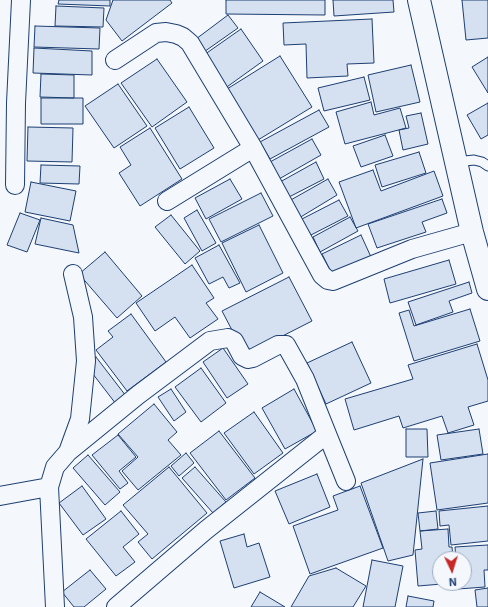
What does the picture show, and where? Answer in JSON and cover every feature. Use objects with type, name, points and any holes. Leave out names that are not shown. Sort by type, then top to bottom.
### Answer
[{"type":"street","points":[[15,185],[16,103],[21,0]]},
{"type":"street","points":[[419,0],[472,232],[488,289]]},
{"type":"street","points":[[115,60],[156,33],[166,32],[176,34],[184,37],[190,43],[253,148],[322,275],[328,280],[333,281],[412,249],[472,232]]},
{"type":"street","points":[[167,201],[253,148]]},
{"type":"street","points":[[68,452],[80,419],[86,361],[83,317],[73,274]]},
{"type":"street","points":[[55,607],[49,486],[55,467],[68,452],[138,395],[210,341],[228,338],[234,341],[242,356],[248,359],[253,358],[278,345],[286,345],[305,379],[346,481]]},
{"type":"street","points":[[116,607],[206,530],[327,434]]},
{"type":"street","points":[[0,496],[49,486]]},
{"type":"lane","points":[[456,162],[474,160],[482,162],[488,166]]},
{"type":"building","points":[[59,0],[110,0],[110,6],[58,4]]},
{"type":"building","points":[[113,0],[170,0],[172,3],[122,41],[106,20]]},
{"type":"building","points":[[226,0],[325,0],[325,15],[226,14]]},
{"type":"building","points":[[333,0],[393,0],[394,12],[334,16]]},
{"type":"building","points":[[462,0],[488,0],[488,38],[466,40]]},
{"type":"building","points":[[56,6],[104,8],[103,27],[55,26]]},
{"type":"building","points":[[228,15],[238,28],[201,54],[192,42]]},
{"type":"building","points":[[372,19],[374,63],[347,64],[348,76],[307,78],[306,44],[284,45],[283,23]]},
{"type":"building","points":[[35,26],[100,28],[99,49],[34,47]]},
{"type":"building","points":[[241,29],[263,61],[224,89],[201,57]]},
{"type":"building","points":[[34,48],[92,51],[92,75],[33,73]]},
{"type":"building","points":[[280,56],[312,107],[258,140],[227,89]]},
{"type":"building","points":[[488,57],[488,93],[472,67]]},
{"type":"building","points":[[157,59],[187,102],[152,127],[121,83]]},
{"type":"building","points":[[411,65],[420,102],[376,112],[368,75]]},
{"type":"building","points":[[41,74],[74,75],[74,98],[40,97]]},
{"type":"building","points":[[364,77],[370,100],[324,111],[318,88]]},
{"type":"building","points":[[118,84],[147,126],[114,148],[85,106]]},
{"type":"building","points":[[41,98],[83,98],[83,124],[41,124]]},
{"type":"building","points":[[371,102],[374,115],[400,108],[406,128],[345,144],[336,112]]},
{"type":"building","points":[[488,103],[488,135],[481,139],[467,115]]},
{"type":"building","points":[[189,107],[214,148],[180,169],[155,128]]},
{"type":"building","points":[[319,110],[329,127],[270,159],[260,142]]},
{"type":"building","points":[[421,113],[428,144],[403,150],[399,130],[409,128],[406,116]]},
{"type":"building","points":[[28,127],[73,128],[72,162],[27,161]]},
{"type":"building","points":[[150,128],[182,179],[140,206],[119,173],[131,165],[120,147]]},
{"type":"building","points":[[385,135],[393,156],[361,167],[353,146]]},
{"type":"building","points":[[312,139],[321,155],[279,179],[270,162]]},
{"type":"building","points":[[419,152],[426,173],[382,187],[375,165]]},
{"type":"building","points":[[316,162],[324,179],[289,197],[280,182]]},
{"type":"building","points":[[41,165],[80,166],[79,184],[40,183]]},
{"type":"building","points":[[373,170],[381,191],[434,171],[443,196],[356,228],[339,182]]},
{"type":"building","points":[[230,179],[242,199],[206,219],[195,198]]},
{"type":"building","points":[[328,179],[337,195],[299,218],[289,201]]},
{"type":"building","points":[[31,182],[76,191],[70,221],[25,212]]},
{"type":"building","points":[[261,193],[273,216],[221,242],[209,219]]},
{"type":"building","points":[[442,199],[447,213],[422,222],[426,232],[377,248],[368,224]]},
{"type":"building","points":[[339,200],[348,216],[309,236],[300,220]]},
{"type":"building","points":[[197,210],[216,243],[202,251],[184,218]]},
{"type":"building","points":[[20,213],[40,220],[27,252],[7,245]]},
{"type":"building","points":[[171,215],[200,251],[185,264],[155,227]]},
{"type":"building","points":[[350,217],[358,231],[320,252],[313,237]]},
{"type":"building","points":[[41,218],[73,225],[79,253],[35,244]]},
{"type":"building","points":[[259,225],[283,273],[246,292],[222,243]]},
{"type":"building","points":[[361,235],[371,257],[333,276],[322,254]]},
{"type":"building","points":[[219,245],[240,283],[229,288],[223,277],[209,284],[195,258]]},
{"type":"building","points":[[105,252],[142,296],[117,318],[79,274]]},
{"type":"building","points":[[449,260],[456,284],[390,303],[384,279]]},
{"type":"building","points":[[192,265],[214,298],[206,303],[218,319],[190,338],[175,317],[155,331],[136,303]]},
{"type":"building","points":[[289,277],[312,321],[245,355],[222,311]]},
{"type":"building","points":[[469,282],[472,293],[449,301],[453,312],[416,325],[408,302]]},
{"type":"building","points":[[470,309],[480,341],[414,361],[399,313],[409,310],[414,326]]},
{"type":"building","points":[[131,314],[166,362],[127,391],[96,350],[113,337],[108,331]]},
{"type":"building","points":[[352,342],[371,383],[326,404],[307,363]]},
{"type":"building","points":[[477,344],[488,380],[488,401],[468,407],[474,425],[448,433],[442,416],[403,428],[399,416],[354,430],[345,399],[413,379],[408,365]]},
{"type":"building","points":[[223,348],[248,384],[227,398],[203,362]]},
{"type":"building","points":[[96,357],[126,396],[116,404],[86,365]]},
{"type":"building","points":[[201,368],[226,403],[201,422],[175,387]]},
{"type":"building","points":[[171,389],[186,412],[174,421],[158,397]]},
{"type":"building","points":[[294,389],[317,431],[285,449],[262,408]]},
{"type":"building","points":[[154,404],[177,432],[168,440],[181,455],[138,490],[122,471],[138,457],[118,434]]},
{"type":"building","points":[[254,412],[283,453],[254,474],[224,433]]},
{"type":"building","points":[[406,429],[427,429],[428,457],[406,457]]},
{"type":"building","points":[[479,429],[483,454],[441,460],[437,435]]},
{"type":"building","points":[[219,431],[255,478],[226,500],[190,453]]},
{"type":"building","points":[[118,435],[136,457],[119,471],[128,483],[120,489],[92,455]]},
{"type":"building","points":[[186,453],[194,463],[179,476],[171,466]]},
{"type":"building","points":[[488,454],[488,503],[437,510],[430,463]]},
{"type":"building","points":[[88,455],[120,492],[105,505],[73,468]]},
{"type":"building","points":[[423,459],[413,555],[388,561],[361,483]]},
{"type":"building","points":[[169,467],[207,513],[152,559],[138,542],[148,534],[123,505]]},
{"type":"building","points":[[195,467],[226,502],[213,513],[182,478]]},
{"type":"building","points":[[317,474],[330,507],[289,524],[275,491]]},
{"type":"building","points":[[82,486],[106,519],[83,535],[59,503]]},
{"type":"building","points":[[360,486],[383,548],[310,574],[293,526],[338,510],[333,496]]},
{"type":"building","points":[[488,506],[488,541],[451,545],[449,525],[440,526],[439,511]]},
{"type":"building","points":[[121,511],[139,534],[123,547],[135,562],[116,576],[86,539]]},
{"type":"building","points":[[436,511],[438,529],[420,531],[418,513]]},
{"type":"building","points":[[448,529],[449,547],[452,547],[452,551],[432,551],[432,585],[418,586],[415,550],[422,549],[420,531]]},
{"type":"building","points":[[244,534],[247,547],[259,543],[270,577],[234,588],[220,541]]},
{"type":"building","points":[[488,545],[488,570],[484,570],[485,587],[472,588],[472,551],[455,551],[455,547]]},
{"type":"building","points":[[372,560],[403,566],[395,607],[363,607]]},
{"type":"building","points":[[336,568],[366,586],[353,607],[291,607],[309,576]]},
{"type":"building","points":[[90,570],[106,589],[84,607],[74,607],[62,592]]},
{"type":"building","points":[[488,588],[488,607],[477,607],[475,590]]},
{"type":"building","points":[[260,592],[285,607],[251,607]]},
{"type":"building","points":[[408,596],[434,601],[433,607],[406,607]]}]
